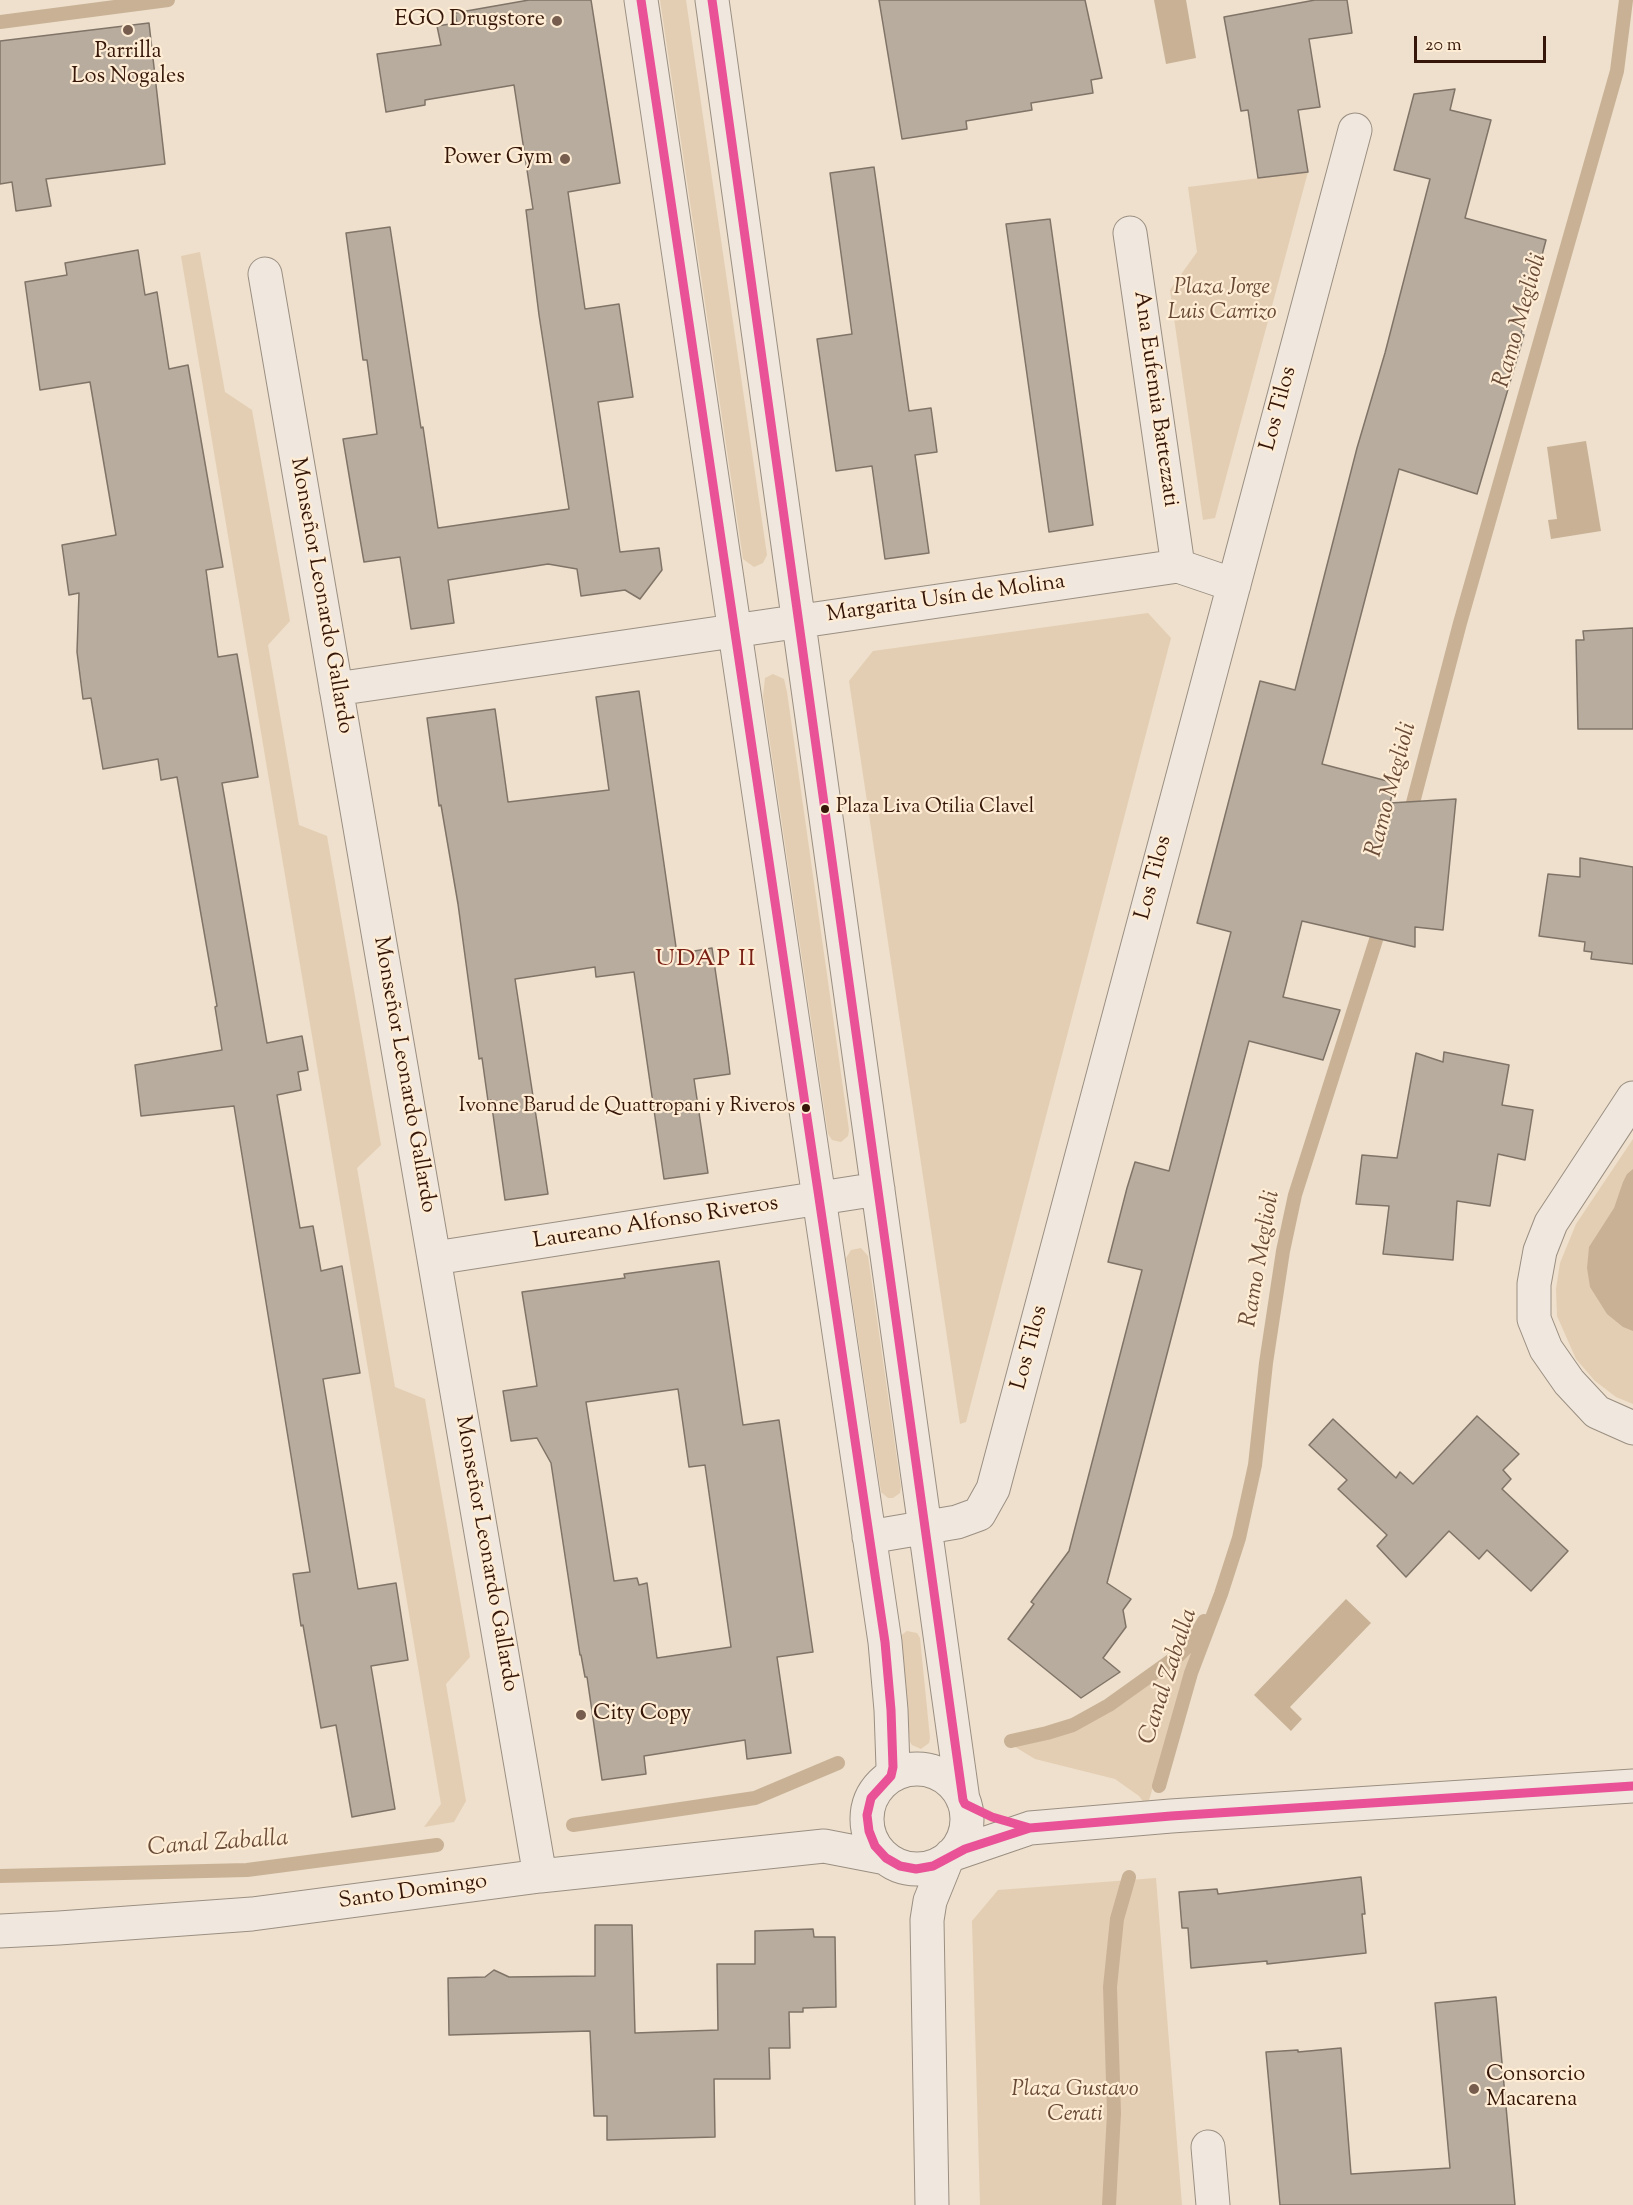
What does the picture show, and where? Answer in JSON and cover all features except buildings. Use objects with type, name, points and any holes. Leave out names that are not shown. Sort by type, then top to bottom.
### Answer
[{"type":"street","points":[[641,0],[885,1642],[893,1767],[867,1815],[869,1831],[875,1846],[916,1888],[927,1920]]},
{"type":"street","points":[[712,0],[967,1817],[965,1832],[960,1844],[949,1857],[930,1901],[927,1920],[932,2205]]},
{"type":"street","name":"Los Tilos","points":[[869,1537],[957,1522],[979,1514],[993,1489],[1354,130]]},
{"type":"street","name":"Ana Eufemia Battezzati","points":[[1131,233],[1178,566]]},
{"type":"street","name":"Monseñor Leonardo Gallardo","points":[[264,274],[540,1876]]},
{"type":"street","name":"Margarita Usín de Molina","points":[[336,689],[1178,566],[1234,585]]},
{"type":"street","points":[[1633,1098],[1551,1223],[1540,1251],[1534,1284],[1534,1319],[1546,1349],[1569,1382],[1597,1412],[1633,1428]]},
{"type":"street","name":"Laureano Alfonso Riveros","points":[[435,1258],[878,1190]]},
{"type":"street","points":[[824,1846],[846,1827],[881,1787],[904,1771],[918,1769],[932,1771],[945,1778],[956,1788],[964,1802],[1006,1822],[1029,1828]]},
{"type":"street","points":[[893,1862],[916,1869],[933,1866],[976,1845],[1029,1828],[1171,1816],[1633,1786]]},
{"type":"street","name":"Santo Domingo","points":[[0,1930],[71,1928],[252,1914],[540,1876],[824,1846],[893,1862]]},
{"type":"street","points":[[1208,2147],[1213,2205]]},
{"type":"green space","points":[[660,0],[686,0],[767,555],[763,563],[754,567],[743,559]]},
{"type":"green space","name":"Plaza Jorge Luis Carrizo","points":[[1308,172],[1215,518],[1203,520],[1170,290],[1197,252],[1188,187]]},
{"type":"green space","points":[[200,252],[225,392],[252,410],[290,621],[268,645],[299,825],[327,836],[381,1145],[357,1168],[395,1387],[425,1399],[470,1657],[446,1684],[466,1801],[454,1822],[424,1827],[441,1804],[181,256]]},
{"type":"green space","name":"Plaza Liva Otilia Clavel","points":[[1148,613],[1171,638],[966,1422],[960,1424],[849,681],[873,651]]},
{"type":"green space","points":[[773,674],[784,679],[787,692],[849,1130],[848,1136],[841,1142],[832,1140],[828,1134],[763,696],[765,678]]},
{"type":"green space","points":[[1633,1139],[1633,1404],[1616,1397],[1595,1381],[1576,1359],[1557,1316],[1556,1289],[1560,1263],[1576,1224]]},
{"type":"green space","points":[[861,1248],[868,1256],[901,1487],[900,1493],[893,1498],[888,1498],[881,1492],[846,1258],[851,1250]]},
{"type":"green space","points":[[907,1631],[917,1633],[920,1638],[930,1738],[929,1743],[921,1749],[910,1742],[899,1641],[900,1636]]},
{"type":"green space","points":[[1195,1646],[1147,1807],[1139,1796],[1115,1779],[1035,1759],[1012,1745],[1073,1730],[1101,1716],[1125,1702],[1172,1668]]},
{"type":"green space","name":"Plaza Gustavo Cerati","points":[[1156,1878],[1182,2205],[980,2205],[972,1921],[998,1890]]},
{"type":"shaded area","points":[[1154,0],[1186,0],[1196,58],[1166,64]]},
{"type":"shaded area","points":[[1586,441],[1601,531],[1551,539],[1548,520],[1557,519],[1547,447]]},
{"type":"shaded area","points":[[1633,1169],[1633,1331],[1623,1327],[1607,1314],[1590,1287],[1587,1268],[1589,1247],[1614,1208],[1627,1174]]},
{"type":"shaded area","points":[[1346,1599],[1371,1623],[1290,1707],[1302,1719],[1291,1731],[1254,1695]]},
{"type":"waterway","name":"Ramo Meglioli","points":[[0,22],[168,0]]},
{"type":"waterway","name":"Ramo Meglioli","points":[[1409,818],[1460,623],[1617,71],[1626,0]]},
{"type":"waterway","name":"Ramo Meglioli","points":[[1159,1786],[1191,1673],[1221,1594],[1239,1538],[1255,1465],[1266,1363],[1283,1251],[1295,1195],[1382,921]]},
{"type":"waterway","name":"Canal Zaballa","points":[[1011,1741],[1073,1725],[1109,1705],[1179,1655],[1192,1642],[1204,1621]]},
{"type":"waterway","name":"Canal Zaballa","points":[[573,1825],[755,1798],[838,1763]]},
{"type":"waterway","name":"Canal Zaballa","points":[[0,1876],[247,1870],[437,1845]]},
{"type":"waterway","name":"Canal Zaballa","points":[[1109,2205],[1114,2113],[1110,1987],[1117,1919],[1129,1877]]},
{"type":"transit line","points":[[641,0],[885,1642],[893,1767],[891,1776],[871,1798],[867,1815],[869,1831],[875,1846],[886,1858],[900,1866],[916,1869],[933,1866],[965,1849],[1030,1828],[1171,1816],[1633,1786]]},
{"type":"transit line","points":[[712,0],[963,1800],[965,1804],[992,1817],[1030,1828]]},
{"type":"place","name":"EGO Drugstore","points":[[557,21]]},
{"type":"place","name":"Parrilla Los Nogales","points":[[128,30]]},
{"type":"place","name":"Power Gym","points":[[565,159]]},
{"type":"place","name":"Plaza Liva Otilia Clavel","points":[[825,809]]},
{"type":"place","name":"Ivonne Barud de Quattropani y Riveros","points":[[806,1108]]},
{"type":"place","name":"City Copy","points":[[581,1715]]},
{"type":"place","name":"Consorcio Macarena","points":[[1474,2089]]},
{"type":"district","name":"UDAP II","points":[[706,961]]}]
